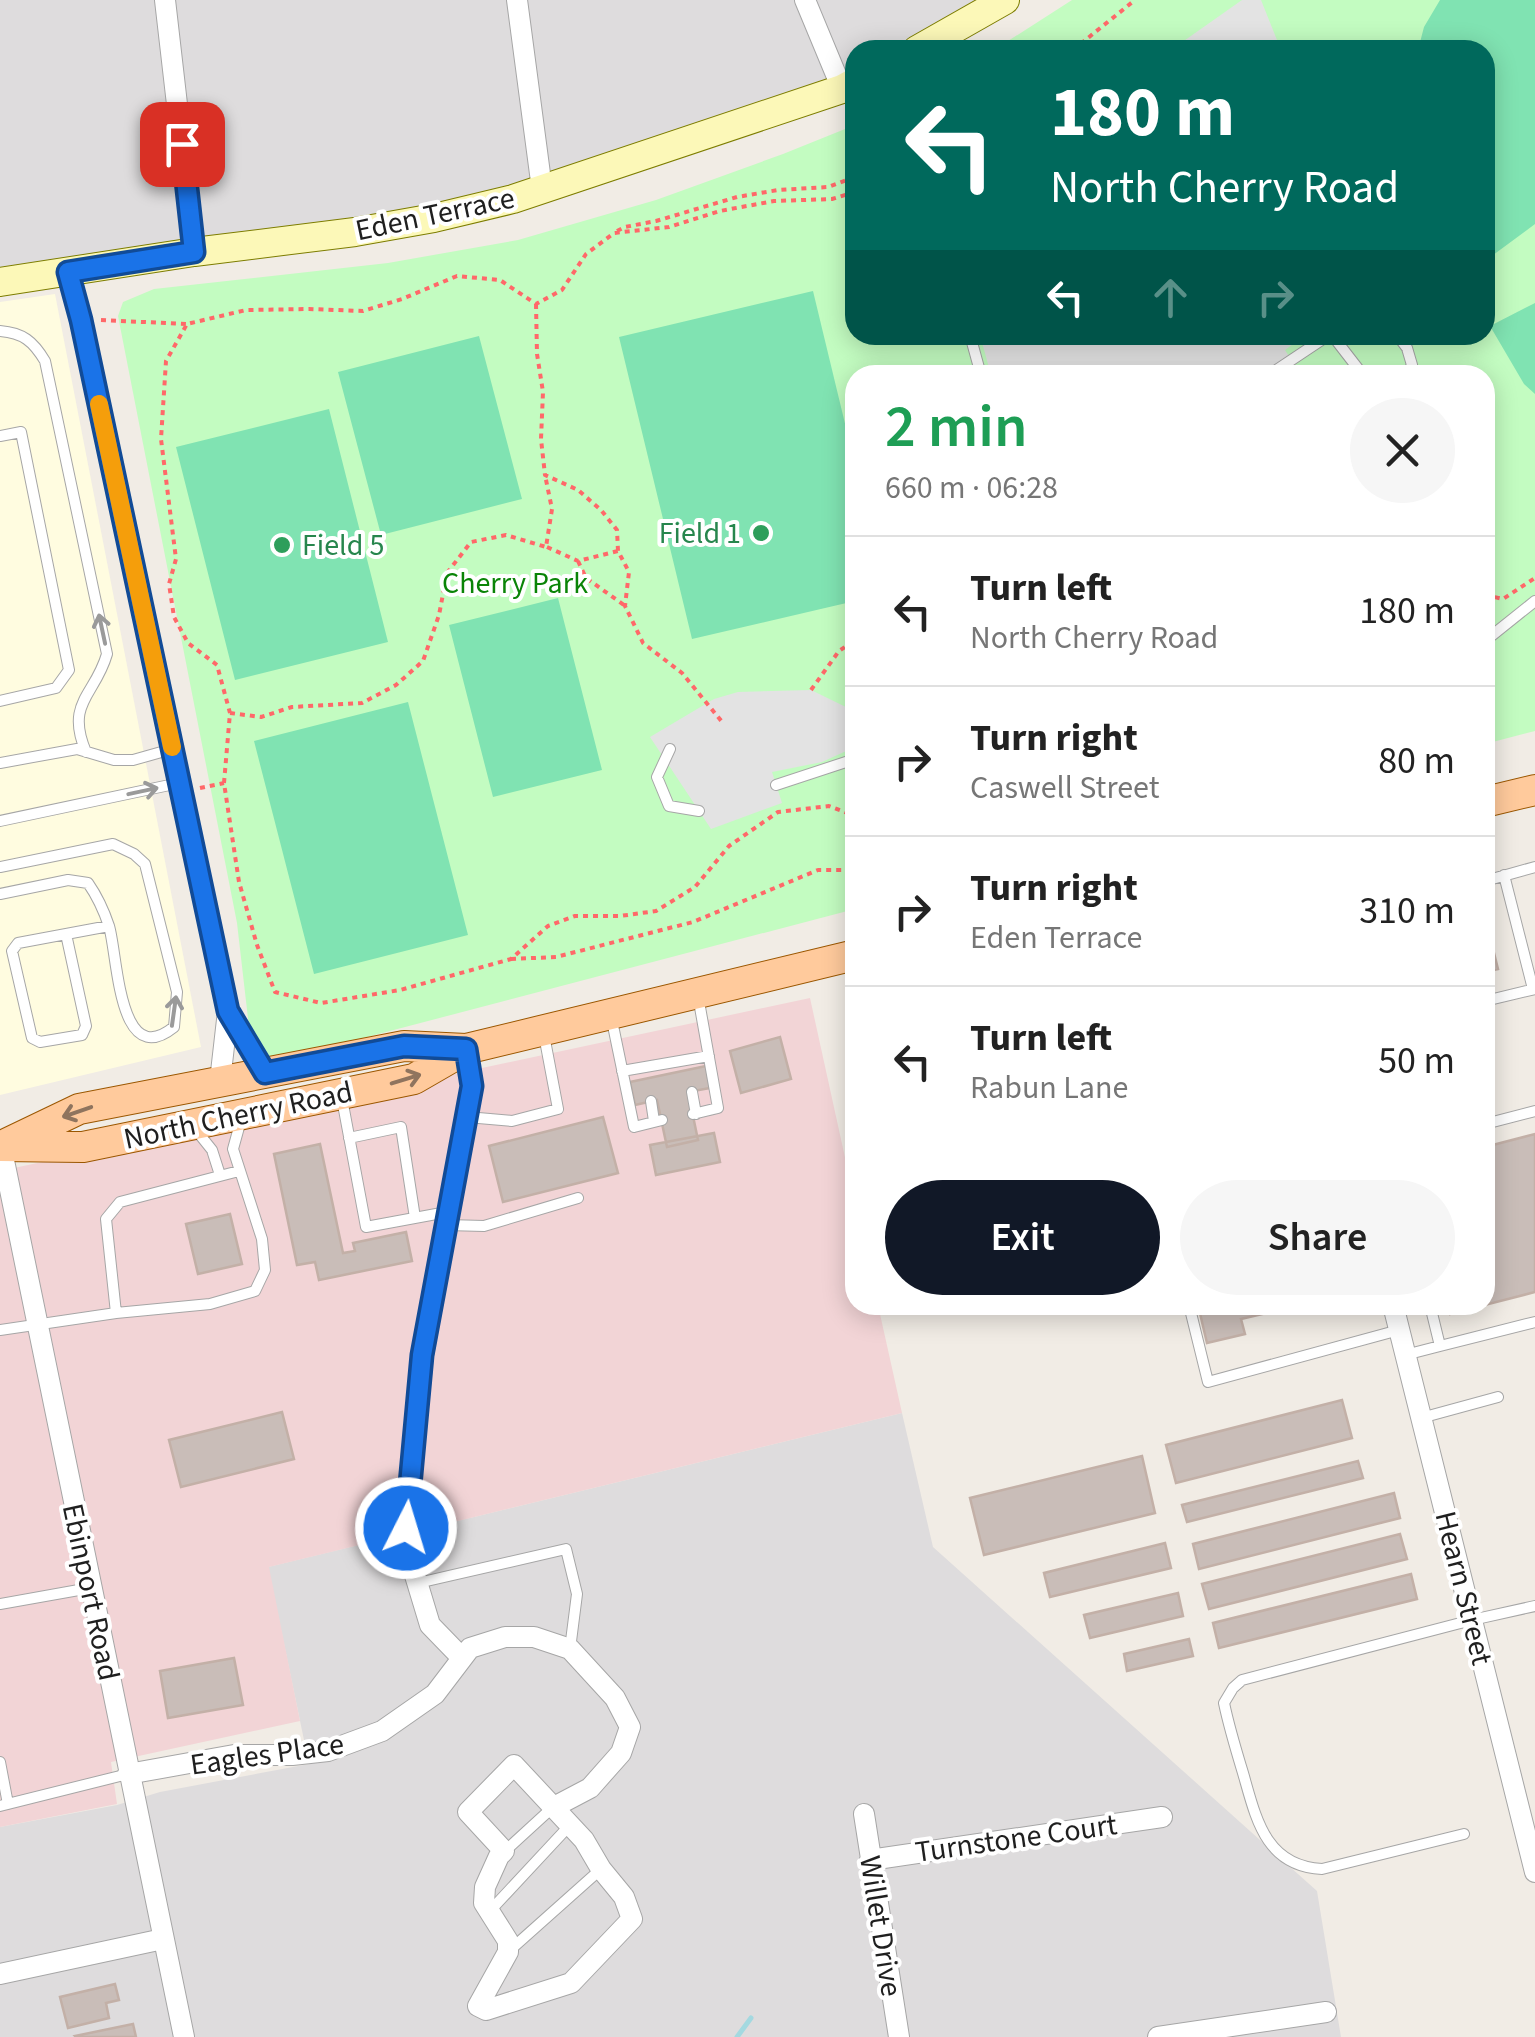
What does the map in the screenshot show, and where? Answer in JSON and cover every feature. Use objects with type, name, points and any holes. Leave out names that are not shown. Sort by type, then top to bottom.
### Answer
[{"type":"main road","points":[[1495,800],[1535,790]]},
{"type":"main road","name":"North Cherry Road","points":[[0,1145],[79,1109],[404,1046],[466,1049],[845,957]]},
{"type":"main road","name":"North Cherry Road","points":[[0,1145],[83,1148],[414,1079],[466,1049]]},
{"type":"street","points":[[165,0],[194,252]]},
{"type":"street","points":[[517,0],[542,189]]},
{"type":"street","points":[[805,0],[845,80]]},
{"type":"street","points":[[935,40],[1005,0]]},
{"type":"street","name":"Eden Terrace","points":[[0,282],[434,218],[513,199],[845,87]]},
{"type":"street","points":[[68,272],[228,1011],[220,1082]]},
{"type":"street","points":[[228,1011],[265,1073]]},
{"type":"street","points":[[462,1658],[430,1625],[406,1528],[422,1355],[472,1086],[466,1049]]},
{"type":"street","name":"Ebinport Road","points":[[0,1145],[184,2037]]},
{"type":"street","name":"Hearn Street","points":[[1395,1315],[1535,1872]]},
{"type":"street","name":"Eagles Place","points":[[128,1774],[234,1755],[328,1752],[382,1731],[435,1694],[470,1648],[504,1637],[534,1637],[570,1648]]},
{"type":"street","points":[[552,1808],[590,1788],[621,1753],[630,1727],[615,1698],[570,1648]]},
{"type":"street","points":[[514,1765],[570,1825],[624,1897],[632,1919],[571,1983],[486,2010],[478,2006],[508,1952],[508,1941],[484,1904],[485,1887],[504,1851],[468,1812],[514,1765]]},
{"type":"street","name":"Willet Drive","points":[[864,1814],[900,2037]]},
{"type":"street","name":"Turnstone Court","points":[[870,1860],[1162,1817]]},
{"type":"street","points":[[0,1974],[163,1939]]},
{"type":"street","points":[[1158,2037],[1326,2012]]},
{"type":"lane","points":[[0,331],[28,338],[44,361],[107,654],[103,669],[80,707],[80,738],[86,752]]},
{"type":"lane","points":[[1284,365],[1315,345]]},
{"type":"lane","points":[[1339,345],[1354,365]]},
{"type":"lane","points":[[0,436],[21,432],[69,670],[56,688],[0,701]]},
{"type":"lane","points":[[1495,633],[1535,600]]},
{"type":"lane","points":[[0,763],[77,749],[114,760],[134,760],[173,748]]},
{"type":"lane","points":[[670,749],[657,777],[669,806],[700,810]]},
{"type":"lane","points":[[776,785],[845,761]]},
{"type":"lane","points":[[0,821],[105,798],[181,788]]},
{"type":"lane","points":[[0,867],[114,844],[145,864],[177,992],[174,1027],[150,1037],[137,1033],[127,1019],[109,926],[88,883],[68,880],[0,894]]},
{"type":"lane","points":[[1495,877],[1535,868]]},
{"type":"lane","points":[[1495,999],[1534,989],[1504,875]]},
{"type":"lane","points":[[66,934],[86,1026],[82,1035],[40,1042],[32,1038],[12,950],[18,943],[66,934],[109,926]]},
{"type":"lane","points":[[692,1092],[695,1114],[718,1108],[698,993]]},
{"type":"lane","points":[[610,1014],[634,1127],[658,1121],[651,1101]]},
{"type":"lane","points":[[466,1118],[512,1121],[558,1109],[543,1031]]},
{"type":"lane","points":[[622,1071],[646,1073],[709,1056]]},
{"type":"lane","points":[[341,1094],[366,1227],[415,1218],[447,1218],[484,1226],[578,1198]]},
{"type":"lane","points":[[1495,1122],[1535,1112]]},
{"type":"lane","points":[[0,1330],[210,1304],[255,1291],[264,1270],[262,1239],[233,1149],[243,1114]]},
{"type":"lane","points":[[192,1125],[212,1150],[220,1175]]},
{"type":"lane","points":[[349,1138],[401,1127],[415,1218]]},
{"type":"lane","points":[[116,1313],[106,1220],[113,1210],[120,1202],[239,1171]]},
{"type":"lane","points":[[1191,1315],[1208,1382],[1399,1330]]},
{"type":"lane","points":[[1432,1315],[1440,1346]]},
{"type":"lane","points":[[1405,1354],[1535,1322]]},
{"type":"lane","points":[[1421,1418],[1498,1397]]},
{"type":"lane","points":[[418,1582],[566,1548],[577,1594],[570,1648]]},
{"type":"lane","points":[[0,1604],[90,1588]]},
{"type":"lane","points":[[1464,1834],[1322,1869],[1301,1868],[1284,1856],[1258,1823],[1224,1703],[1242,1680],[1535,1606]]},
{"type":"lane","points":[[0,1762],[4,1805],[128,1774]]},
{"type":"lane","points":[[504,1851],[552,1808]]},
{"type":"lane","points":[[490,1912],[570,1825]]},
{"type":"lane","points":[[508,1952],[601,1869]]},
{"type":"path","points":[[1086,40],[1136,0]]},
{"type":"path","points":[[536,304],[562,290],[586,254],[625,226],[737,197],[828,187],[845,181]]},
{"type":"path","points":[[614,232],[669,227],[720,211],[774,201],[845,195]]},
{"type":"path","points":[[81,320],[187,324],[246,310],[363,311],[457,276],[500,280],[536,304]]},
{"type":"path","points":[[536,304],[543,392],[542,439],[552,509],[546,547]]},
{"type":"path","points":[[187,324],[166,361],[162,439],[176,559],[168,584],[174,617],[188,643],[217,665],[230,714],[224,782],[239,882],[274,992],[322,1003],[400,990],[510,960],[556,957],[693,922],[818,870],[845,870]]},
{"type":"path","points":[[545,475],[578,490],[616,530],[618,550],[629,572],[625,606]]},
{"type":"path","points":[[230,714],[261,717],[292,707],[362,703],[396,685],[423,661],[439,615],[447,574],[471,542],[506,535],[578,561],[618,550]]},
{"type":"path","points":[[578,561],[586,578],[625,606],[643,644],[682,673],[723,722]]},
{"type":"path","points":[[1495,597],[1503,599],[1535,578]]},
{"type":"path","points":[[811,690],[845,647]]},
{"type":"path","points":[[181,788],[224,782]]},
{"type":"path","points":[[510,960],[548,926],[575,916],[620,916],[656,910],[695,887],[729,846],[778,812],[829,806],[845,812]]},
{"type":"shaded area","points":[[0,0],[988,0],[914,40],[845,40],[845,74],[511,187],[429,208],[0,267]]},
{"type":"shaded area","points":[[1242,0],[1261,0],[1277,40],[1185,40]]},
{"type":"shaded area","points":[[55,294],[201,1047],[0,1095],[0,302]]},
{"type":"shaded area","points":[[983,345],[1292,345],[1285,350],[1295,365],[988,365]]},
{"type":"shaded area","points":[[811,690],[845,707],[845,752],[822,762],[772,772],[782,803],[711,829],[650,737],[714,699],[738,692]]},
{"type":"shaded area","points":[[810,998],[845,1157],[845,1315],[880,1315],[902,1413],[269,1567],[300,1721],[111,1762],[117,1804],[0,1827],[0,1171]]},
{"type":"shaded area","points":[[902,1413],[933,1547],[1317,1891],[1341,2037],[0,2037],[0,1827],[309,1764],[268,1567]]},
{"type":"green space","name":"Cherry Park","points":[[1072,0],[1535,0],[1535,731],[1495,741],[1495,365],[845,365],[845,912],[287,1058],[264,1054],[249,1027],[237,923],[118,316],[123,302],[154,289],[388,263],[518,240],[656,200],[845,129],[845,345],[1495,345],[1495,40],[1010,40]]},
{"type":"green space","points":[[1440,0],[1535,0],[1535,224],[1495,254],[1495,40],[1421,40]]},
{"type":"green space","name":"Field 1","points":[[813,291],[845,424],[845,603],[692,639],[619,337]]},
{"type":"green space","points":[[1535,303],[1535,394],[1524,384],[1495,335],[1495,323]]},
{"type":"green space","points":[[479,336],[522,499],[381,535],[338,372]]},
{"type":"green space","name":"Field 5","points":[[329,409],[388,642],[235,680],[176,447]]},
{"type":"green space","points":[[558,598],[602,770],[493,797],[449,625]]},
{"type":"green space","points":[[408,702],[468,935],[314,974],[254,741]]},
{"type":"building","points":[[780,1037],[791,1079],[741,1093],[730,1051]]},
{"type":"building","points":[[706,1066],[710,1088],[688,1092],[698,1140],[667,1147],[657,1100],[635,1105],[630,1082]]},
{"type":"building","points":[[603,1117],[618,1173],[503,1202],[489,1146]]},
{"type":"building","points":[[714,1133],[720,1162],[656,1175],[650,1145]]},
{"type":"building","points":[[1535,1134],[1535,1292],[1495,1302],[1495,1144]]},
{"type":"building","points":[[320,1144],[343,1253],[355,1251],[353,1243],[406,1232],[412,1261],[319,1280],[315,1262],[297,1265],[274,1154]]},
{"type":"building","points":[[230,1214],[242,1264],[198,1274],[186,1224]]},
{"type":"building","points":[[1200,1315],[1258,1315],[1241,1319],[1245,1334],[1207,1343]]},
{"type":"building","points":[[1342,1400],[1352,1438],[1176,1483],[1166,1445]]},
{"type":"building","points":[[282,1412],[294,1459],[181,1487],[169,1440]]},
{"type":"building","points":[[1142,1456],[1155,1513],[984,1555],[970,1498]]},
{"type":"building","points":[[1358,1461],[1363,1478],[1187,1522],[1182,1505]]},
{"type":"building","points":[[1394,1493],[1400,1518],[1199,1569],[1193,1544]]},
{"type":"building","points":[[1400,1534],[1407,1559],[1209,1609],[1202,1584]]},
{"type":"building","points":[[1165,1543],[1171,1568],[1050,1597],[1044,1573]]},
{"type":"building","points":[[1411,1574],[1417,1599],[1219,1648],[1213,1623]]},
{"type":"building","points":[[1178,1593],[1183,1616],[1090,1638],[1084,1615]]},
{"type":"building","points":[[1189,1639],[1193,1656],[1127,1671],[1124,1654]]},
{"type":"building","points":[[234,1658],[243,1705],[168,1718],[160,1671]]},
{"type":"building","points":[[115,1984],[119,2000],[106,2003],[109,2018],[68,2028],[60,1997]]},
{"type":"building","points":[[133,2024],[136,2037],[75,2036]]},
{"type":"waterway","points":[[737,2037],[751,2018]]},
{"type":"slow traffic","points":[[99,404],[172,747]]},
{"type":"place","name":"Field 1","points":[[761,533]]},
{"type":"place","name":"Field 5","points":[[282,545]]},
{"type":"route","points":[[182,144],[194,252],[68,272],[228,1011],[265,1073],[404,1046],[466,1049],[472,1086],[422,1355],[406,1528]]}]
